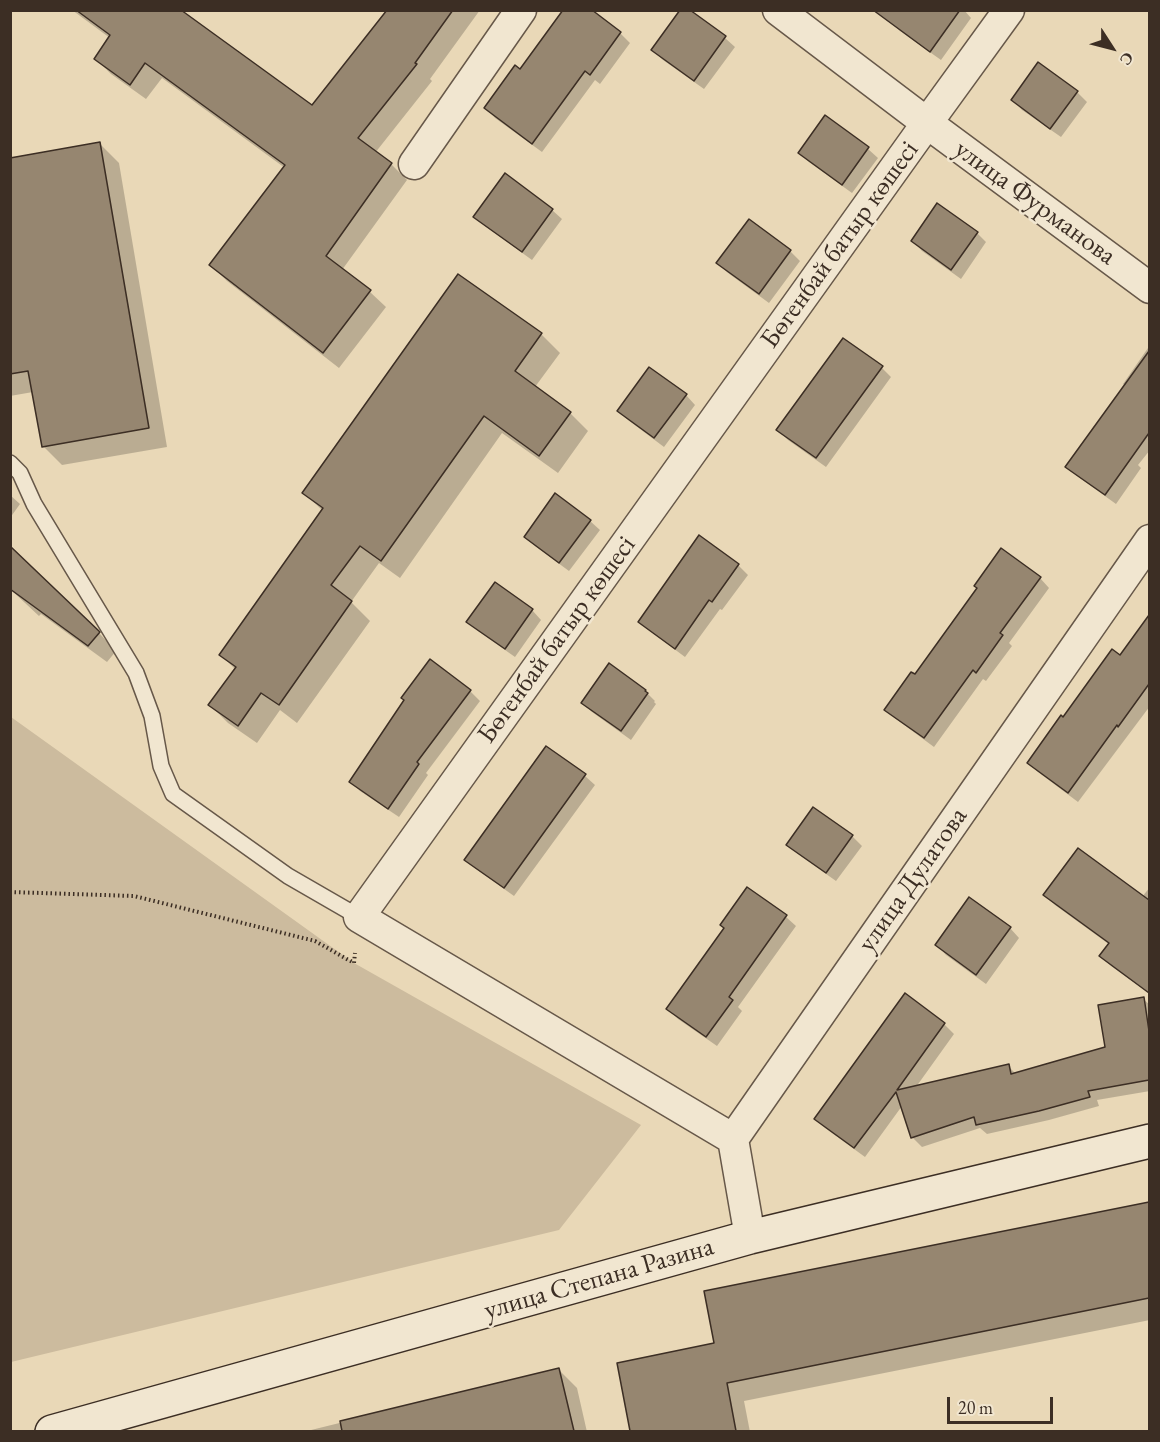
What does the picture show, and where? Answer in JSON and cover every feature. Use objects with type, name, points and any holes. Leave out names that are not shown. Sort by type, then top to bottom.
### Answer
[{"type":"main road","name":"улица Степана Разина","points":[[61,1430],[750,1237],[1149,1141]]},
{"type":"street","points":[[414,164],[521,10]]},
{"type":"street","name":"улица Фурманова","points":[[777,10],[1149,288]]},
{"type":"street","name":"Бөгенбай батыр көшесі","points":[[359,917],[1010,10]]},
{"type":"street","name":"улица Дулатова","points":[[733,1139],[1149,540]]},
{"type":"street","points":[[359,917],[733,1139],[750,1237]]},
{"type":"lane","points":[[10,463],[20,473],[34,504],[136,673],[152,716],[161,766],[173,794],[288,876],[359,917]]},
{"type":"path","points":[[10,892],[134,896],[315,941],[354,963],[359,917]]},
{"type":"shaded area","points":[[11,717],[354,963],[641,1125],[559,1230],[11,1362]]},
{"type":"building","points":[[76,10],[181,10],[312,105],[387,10],[453,10],[415,63],[417,64],[358,138],[392,163],[326,256],[371,290],[323,353],[209,265],[285,165],[145,63],[130,85],[94,59],[110,35]]},
{"type":"building","points":[[563,10],[592,10],[621,32],[590,75],[585,71],[532,144],[484,108],[515,65],[520,69]]},
{"type":"building","points":[[680,10],[690,10],[726,36],[694,81],[651,50]]},
{"type":"building","points":[[873,10],[960,10],[930,52]]},
{"type":"building","points":[[1038,62],[1078,91],[1050,129],[1011,100]]},
{"type":"building","points":[[825,115],[869,147],[842,185],[798,153]]},
{"type":"building","points":[[100,142],[149,428],[42,447],[28,371],[10,374],[10,158]]},
{"type":"building","points":[[505,173],[553,209],[522,252],[473,217]]},
{"type":"building","points":[[937,203],[978,232],[951,270],[911,241]]},
{"type":"building","points":[[749,219],[791,250],[759,294],[716,263]]},
{"type":"building","points":[[458,274],[542,333],[515,371],[571,412],[539,456],[484,416],[381,561],[360,546],[331,585],[352,601],[279,705],[261,693],[238,726],[208,705],[236,667],[219,655],[323,508],[302,493]]},
{"type":"building","points":[[843,338],[883,366],[816,458],[776,430]]},
{"type":"building","points":[[1149,351],[1149,433],[1105,495],[1065,467]]},
{"type":"building","points":[[649,367],[687,394],[654,438],[617,411]]},
{"type":"building","points":[[555,493],[591,520],[559,563],[524,537]]},
{"type":"building","points":[[699,535],[739,564],[712,602],[709,600],[675,649],[638,622]]},
{"type":"building","points":[[10,546],[100,632],[88,646],[10,589]]},
{"type":"building","points":[[1001,548],[1041,577],[1000,633],[1003,635],[976,673],[973,670],[924,738],[884,710],[911,672],[915,674],[977,588],[974,586]]},
{"type":"building","points":[[495,582],[533,609],[505,649],[466,622]]},
{"type":"building","points":[[1149,615],[1149,684],[1068,793],[1027,763],[1112,649],[1120,655]]},
{"type":"building","points":[[430,659],[471,690],[417,762],[419,764],[388,809],[349,782],[404,700],[401,698]]},
{"type":"building","points":[[609,663],[648,693],[621,731],[581,703]]},
{"type":"building","points":[[546,746],[586,774],[504,888],[464,860]]},
{"type":"building","points":[[813,807],[853,835],[826,873],[786,845]]},
{"type":"building","points":[[1078,848],[1149,900],[1149,993],[1099,956],[1109,943],[1043,895]]},
{"type":"building","points":[[747,887],[787,915],[729,997],[733,1000],[706,1037],[666,1009],[724,928],[720,925]]},
{"type":"building","points":[[969,897],[1011,927],[976,975],[935,945]]},
{"type":"building","points":[[905,993],[945,1023],[897,1090],[1009,1064],[1011,1074],[1105,1047],[1098,1005],[1144,997],[1149,1031],[1149,1080],[1088,1091],[1090,1097],[976,1125],[974,1117],[911,1138],[896,1092],[854,1148],[814,1119]]},
{"type":"building","points":[[1149,1202],[1149,1298],[727,1383],[736,1431],[630,1431],[617,1363],[714,1343],[704,1291]]},
{"type":"building","points":[[559,1368],[574,1431],[342,1431],[340,1421]]}]
